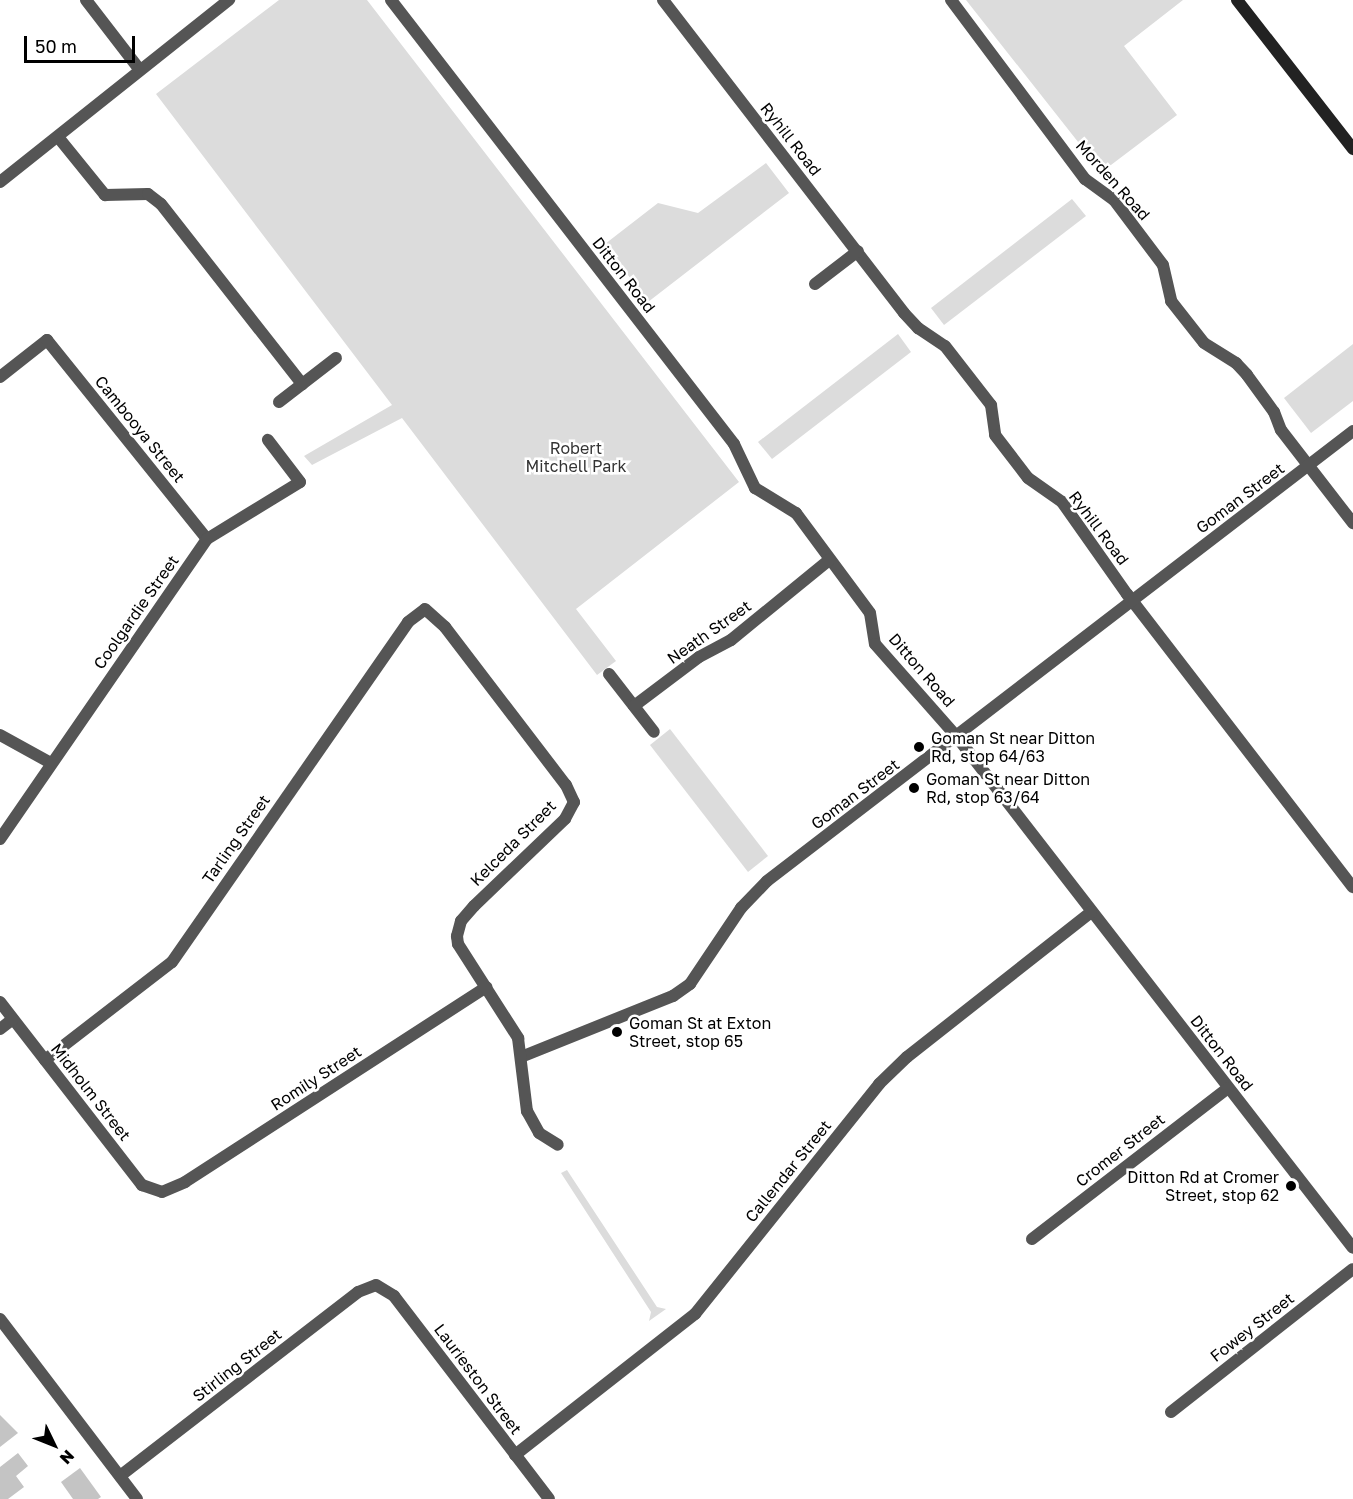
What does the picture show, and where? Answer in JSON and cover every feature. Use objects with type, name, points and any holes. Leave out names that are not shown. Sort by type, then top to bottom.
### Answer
[{"type":"main road","points":[[1237,0],[1353,149]]},
{"type":"street","points":[[86,0],[140,70]]},
{"type":"street","points":[[0,182],[229,0]]},
{"type":"street","name":"Ditton Road","points":[[391,0],[734,444],[755,489],[796,513],[870,614],[875,644],[957,737],[1353,1248]]},
{"type":"street","name":"Ryhill Road","points":[[663,0],[918,328],[945,346],[991,405],[995,435],[1028,478],[1062,502],[1132,601],[1353,887]]},
{"type":"street","name":"Morden Road","points":[[951,0],[1085,179],[1114,200],[1163,265],[1171,301],[1204,343],[1236,363],[1246,375],[1308,466],[1353,523]]},
{"type":"street","points":[[58,136],[105,195],[148,194],[161,204],[302,384]]},
{"type":"street","points":[[815,284],[858,251]]},
{"type":"street","name":"Cambooya Street","points":[[0,377],[47,339],[207,538]]},
{"type":"street","points":[[279,402],[336,358]]},
{"type":"street","name":"Goman Street","points":[[521,1057],[673,996],[690,984],[741,908],[767,880],[957,737],[1353,431]]},
{"type":"street","name":"Coolgardie Street","points":[[0,839],[207,538],[300,482],[267,440]]},
{"type":"street","name":"Neath Street","points":[[634,706],[699,657],[731,640],[829,560]]},
{"type":"street","name":"Kelceda Street","points":[[425,609],[434,614],[459,646],[566,785],[574,802],[564,819],[461,921],[458,944],[518,1038],[522,1089],[527,1111],[539,1133],[558,1145]]},
{"type":"street","name":"Tarling Street","points":[[45,1060],[172,962],[408,622],[425,609]]},
{"type":"street","points":[[609,674],[654,732]]},
{"type":"street","points":[[0,735],[51,763]]},
{"type":"street","name":"Callendar Street","points":[[515,1455],[695,1314],[879,1084],[907,1056],[1092,912]]},
{"type":"street","name":"Romily Street","points":[[162,1192],[185,1182],[487,987]]},
{"type":"street","name":"Midholm Street","points":[[0,1002],[142,1185],[162,1192]]},
{"type":"street","points":[[0,1029],[13,1019]]},
{"type":"street","name":"Cromer Street","points":[[1032,1239],[1228,1088]]},
{"type":"street","name":"Fowey Street","points":[[1171,1412],[1353,1269]]},
{"type":"street","name":"Laurieston Street","points":[[376,1285],[394,1296],[549,1499]]},
{"type":"street","name":"Stirling Street","points":[[120,1476],[358,1292],[376,1285]]},
{"type":"street","points":[[0,1319],[137,1499]]},
{"type":"green space","name":"Robert Mitchell Park","points":[[279,0],[367,0],[739,482],[576,609],[616,661],[597,675],[402,418],[312,465],[304,456],[392,405],[156,94]]},
{"type":"green space","points":[[966,0],[1183,0],[1124,46],[1177,115],[1107,168],[1097,166]]},
{"type":"green space","points":[[766,163],[789,193],[648,302],[605,244],[658,203],[698,213]]},
{"type":"green space","points":[[1072,199],[1086,216],[944,325],[931,308]]},
{"type":"green space","points":[[898,334],[911,352],[772,459],[758,442]]},
{"type":"green space","points":[[1353,344],[1353,401],[1311,433],[1284,398]]},
{"type":"green space","points":[[670,729],[768,856],[748,872],[650,745]]},
{"type":"green space","points":[[567,1170],[657,1307],[666,1309],[649,1321],[651,1312],[561,1173]]},
{"type":"building","points":[[0,1415],[18,1433],[0,1447]]},
{"type":"building","points":[[18,1453],[28,1466],[16,1476],[24,1487],[8,1499],[0,1499],[0,1467]]},
{"type":"building","points":[[80,1468],[101,1497],[98,1499],[73,1499],[61,1482]]},
{"type":"place","name":"Goman St near Ditton Rd, stop 64/63","points":[[919,747]]},
{"type":"place","name":"Goman St near Ditton Rd, stop 63/64","points":[[914,788]]},
{"type":"place","name":"Goman St at Exton Street, stop 65","points":[[617,1032]]},
{"type":"place","name":"Ditton Rd at Cromer Street, stop 62","points":[[1291,1186]]}]
